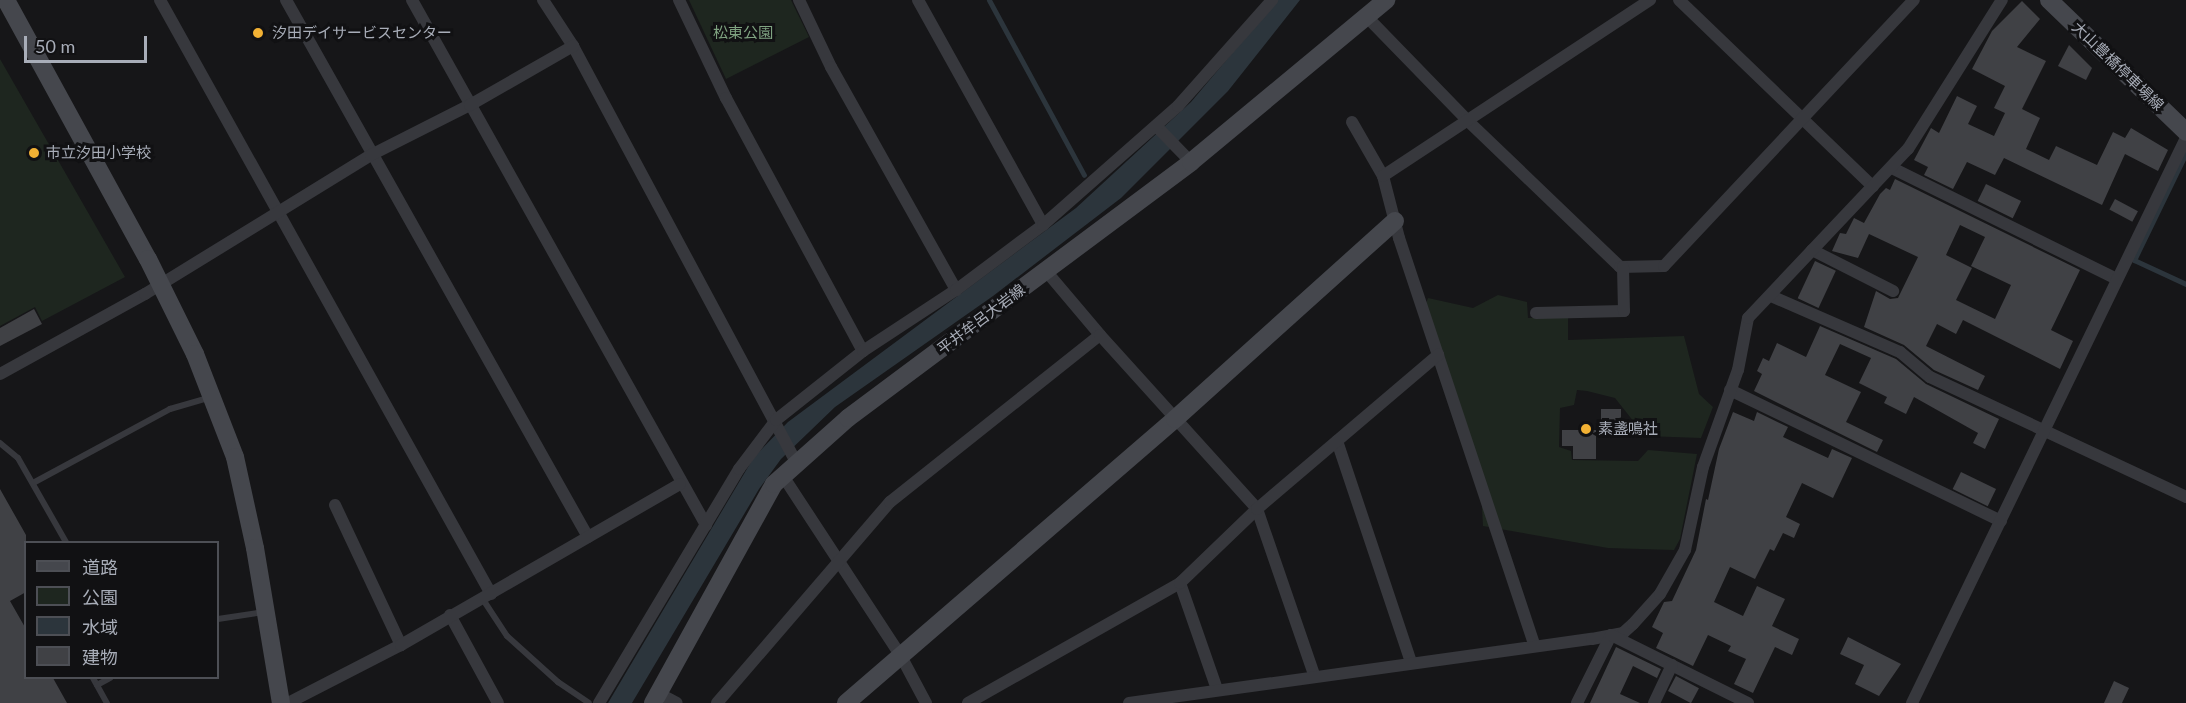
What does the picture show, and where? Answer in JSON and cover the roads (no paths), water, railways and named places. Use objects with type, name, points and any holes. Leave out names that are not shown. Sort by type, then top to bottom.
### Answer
[{"type":"street","points":[[6,0],[161,284],[212,397],[235,458],[280,703]]},
{"type":"street","points":[[160,0],[487,596]]},
{"type":"street","points":[[286,0],[371,155],[588,537]]},
{"type":"street","points":[[412,0],[680,484],[706,525]]},
{"type":"street","points":[[543,0],[573,46],[794,458]]},
{"type":"street","points":[[679,0],[726,98],[862,351]]},
{"type":"street","points":[[799,0],[831,67],[956,290]]},
{"type":"street","points":[[918,0],[1043,225]]},
{"type":"street","points":[[599,703],[756,443],[862,351],[956,290],[1043,225],[1156,126],[1272,0]]},
{"type":"street","name":"平井牟呂大岩線","points":[[656,698],[774,484],[783,476],[794,458],[1046,271],[1185,155],[1386,0]]},
{"type":"street","points":[[1383,176],[1469,122],[1650,0]]},
{"type":"street","points":[[1679,0],[1873,187]]},
{"type":"street","points":[[1366,16],[1469,122],[1623,267],[1664,266],[1803,121],[1914,0]]},
{"type":"street","points":[[1129,703],[1217,688],[1623,633],[1653,604],[1680,563],[1710,441],[1730,390],[1744,345],[1748,318],[1892,168],[2002,0]]},
{"type":"street","name":"大山豊橋停車場線","points":[[2049,0],[2186,132]]},
{"type":"street","points":[[0,374],[161,284],[371,155],[470,105],[573,46]]},
{"type":"street","points":[[1352,122],[1383,176],[1395,222],[1534,645]]},
{"type":"street","points":[[1156,126],[1185,155]]},
{"type":"street","points":[[1912,703],[2186,138]]},
{"type":"street","points":[[1892,168],[2117,279]]},
{"type":"street","points":[[846,703],[903,658],[1395,222]]},
{"type":"street","points":[[1812,250],[1893,291]]},
{"type":"street","points":[[1536,313],[1624,311],[1623,267]]},
{"type":"street","points":[[1046,271],[1100,335],[1257,509],[1314,675]]},
{"type":"street","points":[[1771,296],[1900,352],[1930,377],[2186,497]]},
{"type":"street","points":[[717,703],[905,488],[1100,335]]},
{"type":"street","points":[[968,703],[1180,583],[1257,509],[1438,355]]},
{"type":"street","points":[[1730,390],[2001,521]]},
{"type":"street","points":[[1337,441],[1411,662]]},
{"type":"street","points":[[783,476],[903,658],[926,703]]},
{"type":"street","points":[[288,703],[401,645],[680,484]]},
{"type":"street","points":[[335,505],[401,645]]},
{"type":"street","points":[[1180,583],[1217,688]]},
{"type":"street","points":[[450,615],[498,703]]},
{"type":"street","points":[[1611,635],[1748,703]]},
{"type":"street","points":[[1577,703],[1611,635]]},
{"type":"street","points":[[1654,703],[1672,665]]},
{"type":"street","points":[[656,698],[677,703]]},
{"type":"lane","points":[[33,483],[171,409],[212,397]]},
{"type":"lane","points":[[0,443],[18,458],[65,541]]},
{"type":"lane","points":[[487,596],[507,636],[558,682],[588,703]]},
{"type":"lane","points":[[219,619],[264,612]]},
{"type":"lane","points":[[94,679],[107,703]]},
{"type":"lane","points":[[97,685],[108,679]]},
{"type":"water","points":[[1277,0],[1300,0],[1228,91],[1121,198],[993,296],[835,407],[781,459],[759,489],[632,703],[608,703],[754,457],[788,422],[1076,208],[1191,102]]},
{"type":"waterway","points":[[989,0],[1084,175]]},
{"type":"waterway","points":[[2186,153],[2134,260],[2186,284]]},
{"type":"place","name":"汐田デイサービスセンター","points":[[258,33]]},
{"type":"place","name":"市立汐田小学校","points":[[34,153]]},
{"type":"place","name":"素盞鳴社","points":[[1586,429]]},
{"type":"park label","name":"松東公園","points":[[743,33]]}]
